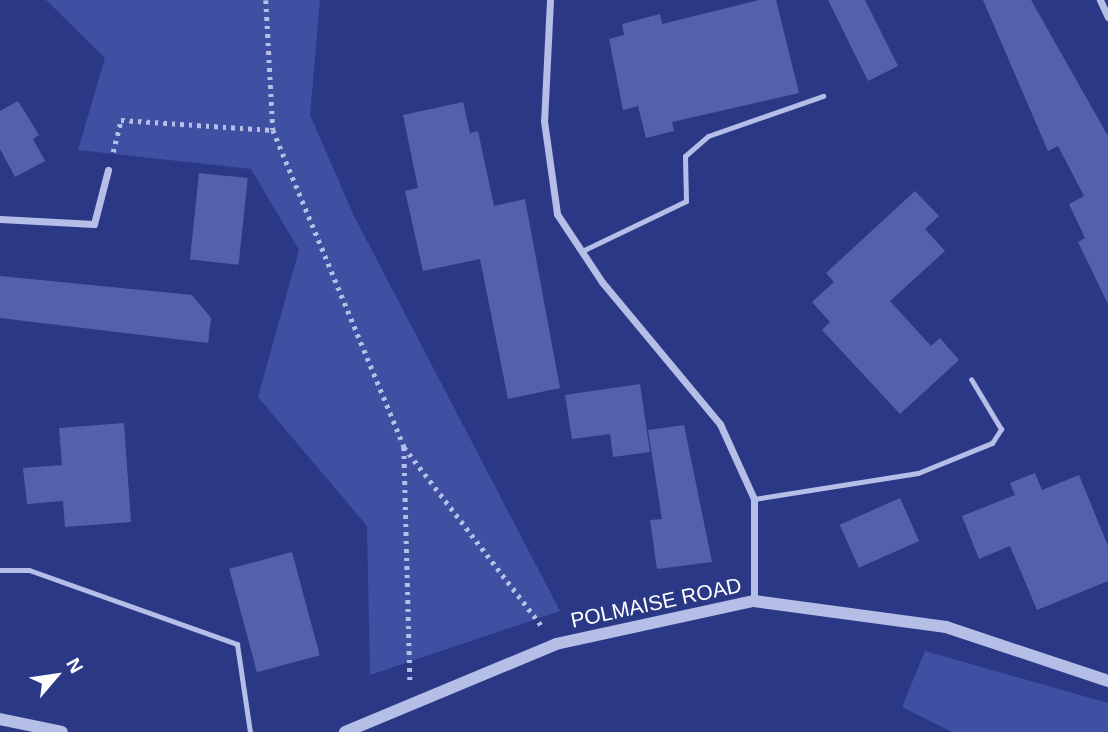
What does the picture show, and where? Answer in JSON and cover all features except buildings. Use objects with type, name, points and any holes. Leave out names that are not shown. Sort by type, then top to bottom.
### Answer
[{"type":"street","points":[[550,0],[544,121],[557,214],[582,251],[720,425],[754,499],[754,601]]},
{"type":"street","points":[[1100,0],[1108,17]]},
{"type":"street","points":[[0,219],[94,224],[108,170]]},
{"type":"street","name":"POLMAISE ROAD","points":[[345,732],[411,708],[556,644],[754,601],[946,627],[1108,681]]},
{"type":"street","points":[[0,719],[62,732]]},
{"type":"lane","points":[[582,251],[686,201],[685,156],[708,136],[822,96]]},
{"type":"lane","points":[[754,499],[918,473],[992,443],[1001,429],[971,379]]},
{"type":"lane","points":[[0,570],[29,570],[237,643],[250,732]]},
{"type":"path","points":[[266,0],[273,130],[404,447],[556,644]]},
{"type":"path","points":[[108,170],[121,120],[273,130]]},
{"type":"path","points":[[404,447],[411,708]]},
{"type":"shaded area","points":[[46,0],[320,0],[310,115],[354,216],[560,611],[370,675],[367,526],[258,397],[299,250],[251,169],[78,150],[105,58]]},
{"type":"shaded area","points":[[925,651],[1108,703],[1108,732],[952,732],[902,707]]}]
